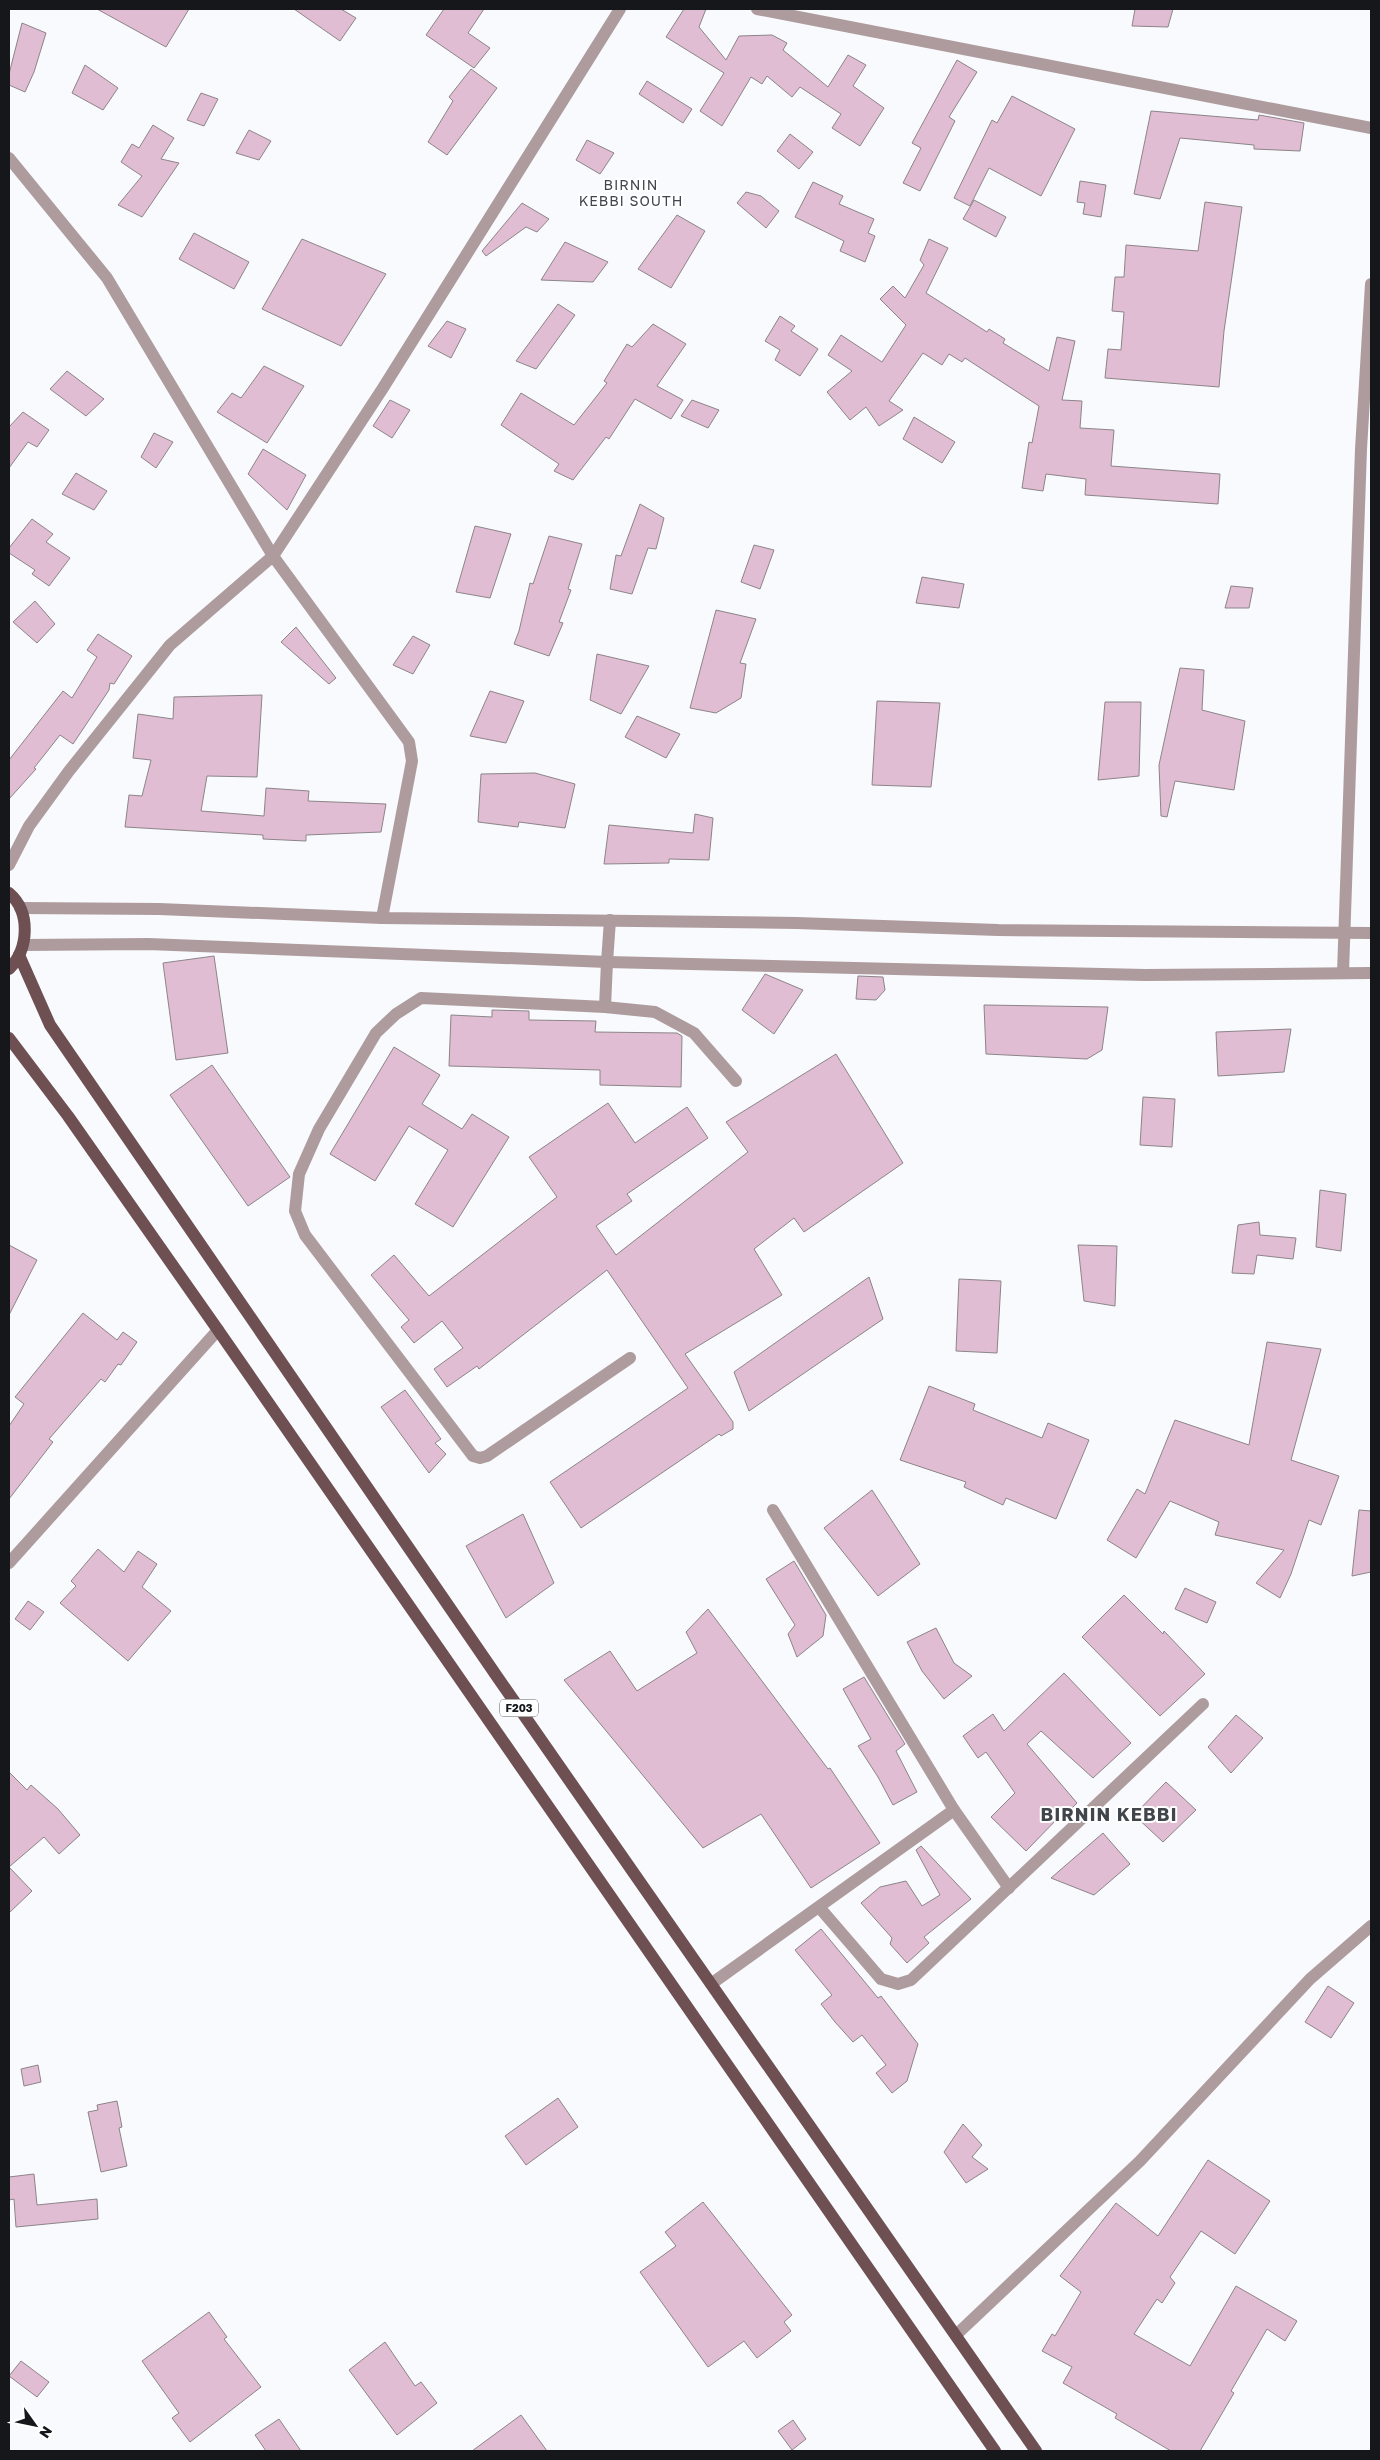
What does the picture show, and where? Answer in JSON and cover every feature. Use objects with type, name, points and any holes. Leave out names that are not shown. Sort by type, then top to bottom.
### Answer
[{"type":"main road","points":[[9,893],[20,908],[25,926],[21,950],[9,969]]},
{"type":"main road","name":"F203","points":[[21,950],[50,1025],[498,1678],[1036,2451]]},
{"type":"main road","name":"F203","points":[[9,1038],[68,1116],[218,1330],[995,2451]]},
{"type":"street","points":[[9,865],[29,826],[63,778],[170,645],[274,556],[389,379],[620,9]]},
{"type":"street","points":[[756,9],[1371,128]]},
{"type":"street","points":[[9,158],[107,278],[274,556],[409,742],[412,761],[382,918]]},
{"type":"street","points":[[1343,974],[1361,449],[1371,284]]},
{"type":"street","points":[[20,908],[158,909],[382,918],[797,923],[998,930],[1371,933]]},
{"type":"street","points":[[605,1007],[610,920]]},
{"type":"street","points":[[21,950],[148,944],[607,962],[1145,975],[1371,973]]},
{"type":"street","points":[[630,1358],[487,1456],[480,1458],[473,1456],[305,1235],[295,1211],[299,1174],[319,1129],[376,1032],[396,1014],[421,998],[605,1007],[655,1012],[694,1032],[736,1081]]},
{"type":"street","points":[[9,1563],[218,1330]]},
{"type":"street","points":[[773,1510],[954,1810],[1009,1888]]},
{"type":"street","points":[[819,1907],[881,1979],[898,1984],[911,1980],[1203,1704]]},
{"type":"street","points":[[711,1984],[954,1810]]},
{"type":"street","points":[[956,2335],[1140,2160],[1310,1979],[1371,1926]]},
{"type":"building","points":[[97,9],[189,9],[166,47]]},
{"type":"building","points":[[294,9],[341,9],[356,18],[340,41]]},
{"type":"building","points":[[444,9],[484,9],[468,33],[490,48],[474,68],[426,35]]},
{"type":"building","points":[[684,9],[706,9],[699,27],[726,60],[739,36],[772,35],[787,43],[783,50],[828,87],[848,55],[866,65],[853,86],[884,108],[860,146],[832,128],[841,114],[800,87],[792,97],[767,76],[762,84],[751,77],[722,126],[700,111],[724,73],[666,37]]},
{"type":"building","points":[[1135,9],[1173,9],[1168,27],[1132,26]]},
{"type":"building","points":[[22,23],[46,33],[34,72],[25,92],[9,85],[9,74]]},
{"type":"building","points":[[957,60],[977,72],[949,117],[955,121],[920,191],[903,183],[921,148],[912,143]]},
{"type":"building","points":[[85,65],[118,88],[103,110],[72,93]]},
{"type":"building","points":[[471,69],[497,88],[447,155],[428,142],[453,101],[449,97]]},
{"type":"building","points":[[647,81],[692,109],[683,123],[639,94]]},
{"type":"building","points":[[201,93],[218,99],[204,126],[187,120]]},
{"type":"building","points":[[1012,96],[1075,129],[1041,196],[989,168],[970,206],[954,198],[992,120],[997,123]]},
{"type":"building","points":[[1151,111],[1258,120],[1259,115],[1304,123],[1300,151],[1254,149],[1254,145],[1180,138],[1160,199],[1134,194]]},
{"type":"building","points":[[153,125],[174,138],[161,159],[179,163],[142,217],[118,205],[142,176],[121,162],[132,144],[139,148]]},
{"type":"building","points":[[249,130],[271,141],[259,160],[236,153]]},
{"type":"building","points":[[790,134],[813,152],[799,169],[777,151]]},
{"type":"building","points":[[587,140],[614,153],[600,174],[576,160]]},
{"type":"building","points":[[1080,181],[1106,185],[1101,217],[1083,214],[1085,203],[1077,202]]},
{"type":"building","points":[[813,182],[843,196],[839,204],[874,219],[868,233],[875,236],[865,262],[840,251],[844,241],[795,217]]},
{"type":"building","points":[[746,192],[761,196],[779,211],[766,228],[737,203]]},
{"type":"building","points":[[974,200],[1006,217],[996,237],[963,219]]},
{"type":"building","points":[[1205,202],[1242,207],[1224,331],[1219,387],[1105,378],[1108,349],[1121,350],[1124,312],[1112,311],[1115,277],[1124,277],[1126,245],[1198,251]]},
{"type":"building","points":[[522,203],[549,219],[537,232],[526,227],[486,256],[482,251]]},
{"type":"building","points":[[677,215],[705,231],[671,288],[638,269]]},
{"type":"building","points":[[194,233],[249,262],[234,289],[179,259]]},
{"type":"building","points":[[302,239],[386,274],[341,346],[262,309]]},
{"type":"building","points":[[929,239],[948,248],[926,293],[987,332],[989,329],[1005,339],[1003,343],[1049,371],[1057,337],[1075,341],[1062,400],[1082,401],[1080,428],[1114,430],[1111,466],[1220,474],[1218,504],[1085,495],[1086,479],[1046,474],[1043,491],[1022,488],[1029,442],[1032,443],[1039,406],[965,358],[962,362],[949,354],[942,365],[923,353],[889,401],[903,410],[879,426],[866,407],[850,420],[827,392],[852,371],[828,355],[841,335],[882,362],[906,325],[880,299],[893,286],[905,298],[924,265],[920,260]]},
{"type":"building","points":[[565,242],[608,262],[593,282],[541,280]]},
{"type":"building","points":[[558,304],[575,315],[536,369],[516,361]]},
{"type":"building","points":[[780,316],[795,326],[791,331],[818,349],[800,376],[775,360],[780,350],[765,341]]},
{"type":"building","points":[[447,321],[466,329],[451,358],[428,346]]},
{"type":"building","points":[[653,324],[686,344],[657,386],[683,400],[671,419],[635,399],[609,439],[606,437],[573,480],[554,471],[559,464],[501,425],[521,393],[574,425],[607,383],[604,381],[627,344],[632,347]]},
{"type":"building","points":[[264,366],[304,386],[267,443],[217,412],[232,393],[241,398]]},
{"type":"building","points":[[67,371],[104,399],[86,416],[50,389]]},
{"type":"building","points":[[390,400],[410,410],[392,438],[373,426]]},
{"type":"building","points":[[692,400],[719,410],[708,428],[681,416]]},
{"type":"building","points":[[23,412],[49,430],[37,447],[28,442],[9,468],[9,427]]},
{"type":"building","points":[[914,417],[955,442],[942,463],[903,439]]},
{"type":"building","points":[[154,433],[173,442],[156,468],[141,457]]},
{"type":"building","points":[[263,449],[306,475],[287,510],[248,474]]},
{"type":"building","points":[[76,473],[107,491],[94,510],[62,494]]},
{"type":"building","points":[[640,504],[664,518],[656,549],[648,548],[632,594],[610,589],[616,555],[621,556]]},
{"type":"building","points":[[32,519],[53,534],[46,542],[70,558],[49,586],[32,574],[35,570],[9,553],[9,548]]},
{"type":"building","points":[[475,526],[511,534],[490,598],[456,592]]},
{"type":"building","points":[[549,536],[582,544],[568,589],[571,590],[559,622],[563,623],[549,656],[514,644],[519,631],[530,583],[533,584]]},
{"type":"building","points":[[754,545],[774,550],[760,589],[741,582]]},
{"type":"building","points":[[922,577],[964,584],[959,608],[916,603]]},
{"type":"building","points":[[1231,586],[1253,588],[1249,608],[1225,608]]},
{"type":"building","points":[[35,601],[55,624],[37,643],[13,622]]},
{"type":"building","points":[[716,610],[756,619],[740,663],[746,664],[741,698],[716,713],[690,708]]},
{"type":"building","points":[[296,627],[336,678],[329,684],[281,642]]},
{"type":"building","points":[[98,634],[132,656],[114,684],[110,683],[109,690],[73,744],[60,735],[34,768],[36,769],[9,799],[9,760],[63,691],[72,698],[97,657],[87,650]]},
{"type":"building","points":[[413,636],[430,645],[413,674],[393,665]]},
{"type":"building","points":[[597,654],[649,666],[621,714],[590,700]]},
{"type":"building","points":[[1180,668],[1204,670],[1202,710],[1245,721],[1234,790],[1175,781],[1167,817],[1161,816],[1159,765]]},
{"type":"building","points":[[490,691],[524,701],[506,743],[470,736]]},
{"type":"building","points":[[262,695],[257,777],[207,776],[201,811],[264,816],[266,788],[309,791],[308,801],[386,804],[381,832],[306,835],[306,841],[263,839],[263,835],[125,827],[129,795],[142,796],[151,760],[133,758],[138,714],[173,719],[174,697]]},
{"type":"building","points":[[877,701],[940,703],[931,787],[872,785]]},
{"type":"building","points":[[1105,702],[1141,702],[1139,776],[1098,780]]},
{"type":"building","points":[[637,716],[680,734],[666,758],[625,737]]},
{"type":"building","points":[[535,773],[575,784],[565,828],[519,822],[518,827],[478,822],[481,774]]},
{"type":"building","points":[[695,814],[713,818],[709,860],[669,859],[669,863],[604,864],[609,825],[693,833]]},
{"type":"building","points":[[214,956],[228,1053],[176,1060],[163,963]]},
{"type":"building","points":[[765,974],[803,990],[774,1034],[742,1010]]},
{"type":"building","points":[[858,976],[883,977],[885,990],[876,1000],[856,999]]},
{"type":"building","points":[[984,1005],[1108,1007],[1102,1050],[1087,1059],[986,1054]]},
{"type":"building","points":[[492,1010],[529,1011],[529,1020],[596,1021],[595,1032],[677,1033],[682,1036],[681,1087],[600,1085],[600,1070],[449,1066],[451,1015],[492,1017]]},
{"type":"building","points":[[1291,1029],[1284,1072],[1218,1076],[1216,1032]]},
{"type":"building","points":[[394,1047],[440,1075],[422,1104],[462,1129],[472,1114],[509,1137],[453,1227],[415,1204],[448,1150],[409,1126],[375,1181],[330,1154]]},
{"type":"building","points":[[836,1054],[903,1163],[804,1232],[794,1218],[754,1249],[782,1295],[685,1354],[733,1422],[733,1429],[721,1436],[719,1434],[581,1528],[550,1482],[688,1388],[607,1270],[479,1369],[477,1366],[447,1387],[434,1369],[463,1348],[442,1321],[414,1343],[401,1327],[409,1320],[371,1275],[394,1255],[429,1296],[557,1197],[529,1157],[608,1103],[635,1143],[687,1107],[708,1138],[627,1194],[632,1201],[596,1226],[616,1255],[748,1152],[726,1122]]},
{"type":"building","points":[[212,1065],[290,1177],[248,1206],[170,1095]]},
{"type":"building","points":[[1143,1097],[1175,1099],[1172,1147],[1140,1145]]},
{"type":"building","points":[[1320,1190],[1346,1194],[1341,1251],[1316,1247]]},
{"type":"building","points":[[1259,1222],[1260,1235],[1296,1238],[1293,1259],[1257,1255],[1254,1274],[1232,1273],[1238,1225]]},
{"type":"building","points":[[9,1245],[37,1260],[9,1315]]},
{"type":"building","points":[[1078,1245],[1117,1246],[1115,1306],[1084,1301]]},
{"type":"building","points":[[869,1277],[883,1319],[749,1411],[734,1372]]},
{"type":"building","points":[[959,1279],[1001,1281],[997,1353],[956,1351]]},
{"type":"building","points":[[83,1313],[117,1340],[123,1332],[137,1342],[121,1365],[118,1364],[105,1382],[101,1379],[49,1439],[53,1442],[9,1499],[9,1426],[24,1404],[15,1397]]},
{"type":"building","points":[[1267,1342],[1321,1349],[1291,1460],[1339,1476],[1321,1525],[1309,1520],[1291,1574],[1280,1598],[1256,1583],[1284,1550],[1215,1535],[1219,1522],[1170,1501],[1136,1558],[1107,1540],[1137,1489],[1145,1494],[1175,1420],[1249,1445]]},
{"type":"building","points":[[929,1386],[975,1404],[973,1410],[1042,1438],[1048,1423],[1089,1440],[1056,1519],[1006,1498],[1003,1505],[964,1487],[966,1482],[900,1460]]},
{"type":"building","points":[[405,1390],[441,1439],[435,1443],[446,1454],[429,1473],[381,1407]]},
{"type":"building","points":[[872,1490],[920,1564],[878,1596],[824,1528]]},
{"type":"building","points":[[1359,1510],[1371,1511],[1371,1572],[1352,1576]]},
{"type":"building","points":[[523,1514],[554,1583],[506,1618],[466,1546]]},
{"type":"building","points":[[98,1549],[124,1572],[138,1551],[157,1564],[142,1587],[171,1611],[128,1661],[60,1603],[76,1586],[71,1581]]},
{"type":"building","points":[[794,1561],[826,1615],[823,1636],[797,1657],[788,1634],[795,1625],[766,1579]]},
{"type":"building","points":[[1185,1588],[1216,1602],[1207,1623],[1175,1609]]},
{"type":"building","points":[[1124,1595],[1163,1634],[1164,1631],[1205,1674],[1160,1716],[1082,1637]]},
{"type":"building","points":[[28,1601],[44,1612],[30,1630],[15,1619]]},
{"type":"building","points":[[708,1609],[828,1769],[830,1768],[880,1843],[811,1888],[761,1814],[703,1848],[564,1680],[610,1651],[637,1691],[697,1653],[686,1632]]},
{"type":"building","points":[[936,1628],[954,1663],[972,1676],[944,1699],[922,1671],[907,1642]]},
{"type":"building","points":[[1064,1673],[1131,1743],[1093,1778],[1041,1731],[1027,1744],[1077,1803],[1064,1816],[1062,1814],[1026,1851],[991,1817],[1015,1793],[986,1752],[978,1758],[963,1736],[993,1714],[1004,1731]]},
{"type":"building","points":[[864,1677],[905,1744],[896,1751],[917,1792],[893,1805],[858,1746],[871,1739],[843,1689]]},
{"type":"building","points":[[1236,1715],[1263,1738],[1231,1773],[1208,1747]]},
{"type":"building","points":[[9,1772],[27,1790],[31,1785],[58,1809],[80,1835],[59,1854],[44,1837],[9,1867]]},
{"type":"building","points":[[1166,1782],[1196,1810],[1163,1842],[1134,1815]]},
{"type":"building","points":[[1103,1833],[1130,1864],[1094,1895],[1051,1878]]},
{"type":"building","points":[[921,1846],[971,1899],[924,1937],[929,1943],[907,1963],[890,1944],[892,1938],[861,1903],[880,1887],[906,1881],[922,1906],[940,1895],[916,1850]]},
{"type":"building","points":[[9,1867],[32,1891],[9,1913]]},
{"type":"building","points":[[821,1929],[878,1998],[881,1996],[918,2044],[907,2081],[892,2093],[876,2073],[886,2065],[862,2035],[853,2042],[835,2022],[821,2004],[832,1995],[795,1950]]},
{"type":"building","points":[[1328,1986],[1354,2003],[1331,2038],[1305,2022]]},
{"type":"building","points":[[38,2065],[41,2082],[24,2086],[21,2069]]},
{"type":"building","points":[[558,2098],[578,2127],[526,2165],[505,2136]]},
{"type":"building","points":[[117,2101],[122,2127],[119,2128],[127,2166],[101,2172],[88,2112],[98,2110],[97,2105]]},
{"type":"building","points":[[963,2124],[982,2145],[972,2157],[988,2169],[966,2183],[944,2152]]},
{"type":"building","points":[[1208,2160],[1270,2201],[1235,2254],[1201,2231],[1170,2277],[1175,2283],[1162,2303],[1157,2299],[1134,2334],[1190,2366],[1236,2286],[1297,2321],[1285,2341],[1267,2329],[1231,2391],[1234,2393],[1200,2451],[1171,2451],[1115,2418],[1117,2414],[1063,2383],[1072,2367],[1042,2351],[1052,2334],[1055,2336],[1081,2292],[1060,2276],[1116,2203],[1158,2236]]},
{"type":"building","points":[[34,2174],[37,2205],[97,2199],[98,2219],[16,2227],[14,2199],[9,2200],[9,2177]]},
{"type":"building","points":[[703,2202],[792,2315],[784,2322],[791,2331],[757,2358],[744,2341],[708,2367],[640,2272],[676,2246],[665,2232]]},
{"type":"building","points":[[209,2312],[227,2337],[224,2339],[261,2387],[190,2442],[172,2418],[179,2413],[142,2361]]},
{"type":"building","points":[[385,2342],[415,2386],[421,2382],[437,2403],[397,2435],[349,2370]]},
{"type":"building","points":[[21,2361],[49,2382],[37,2397],[9,2376]]},
{"type":"building","points":[[521,2415],[547,2451],[472,2451]]},
{"type":"building","points":[[279,2419],[301,2451],[266,2451],[255,2435]]},
{"type":"building","points":[[793,2420],[806,2439],[792,2450],[778,2431]]},
{"type":"district","name":"BIRNIN KEBBI SOUTH","points":[[631,194]]},
{"type":"district","name":"BIRNIN KEBBI","points":[[1109,1815]]}]
